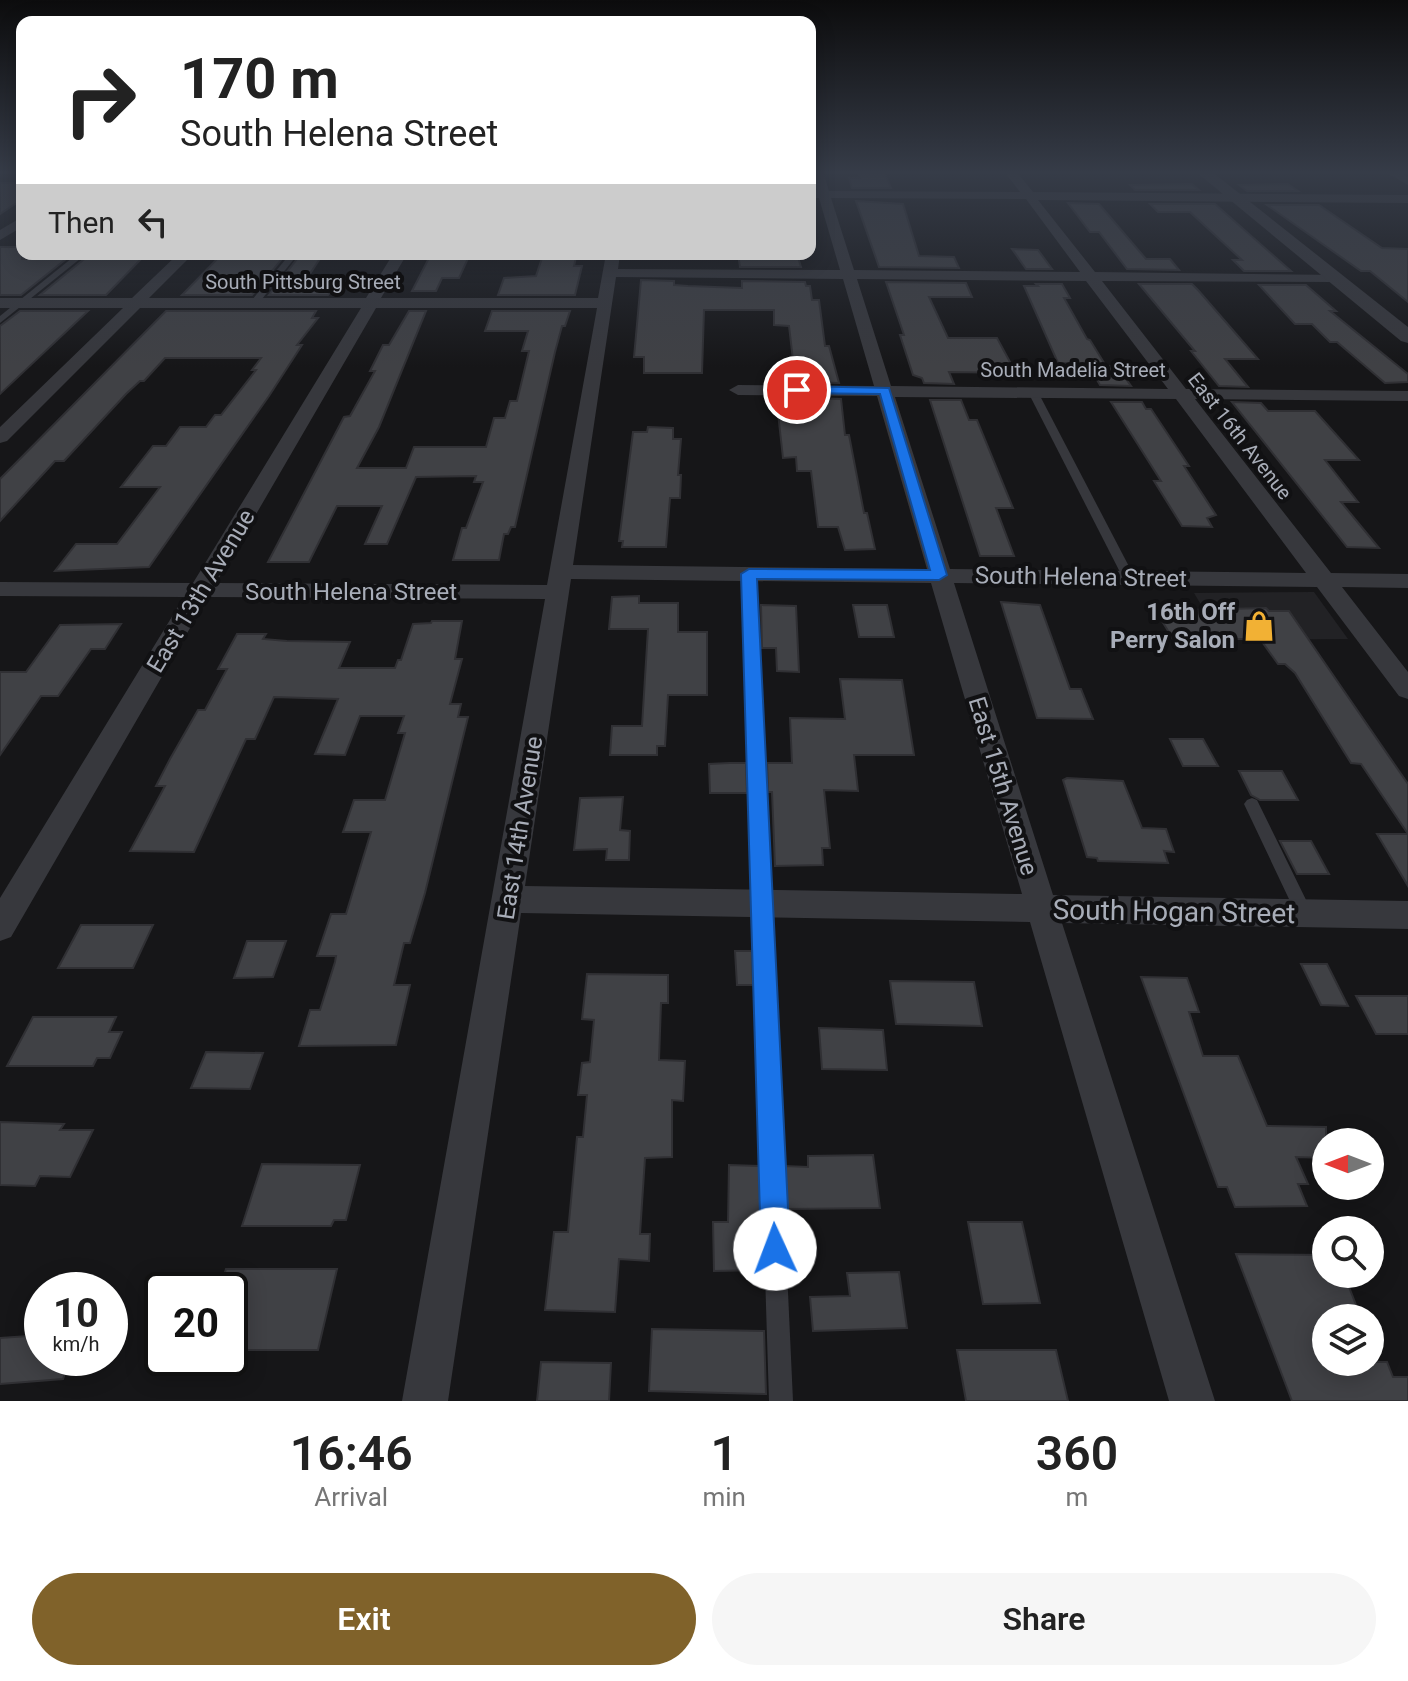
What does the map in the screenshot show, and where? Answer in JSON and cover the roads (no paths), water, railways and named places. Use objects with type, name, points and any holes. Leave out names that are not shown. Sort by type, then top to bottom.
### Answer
[{"type":"street","name":"East 15th Avenue","points":[[836,236],[850,275],[1040,909],[1192,1401]]},
{"type":"street","name":"East 16th Avenue","points":[[1060,236],[1408,690]]},
{"type":"street","points":[[1282,236],[1408,337]]},
{"type":"street","points":[[0,437],[180,260]]},
{"type":"street","name":"East 13th Avenue","points":[[0,927],[396,260]]},
{"type":"street","points":[[612,263],[850,275],[1335,278]]},
{"type":"street","name":"East 14th Avenue","points":[[425,1401],[612,263]]},
{"type":"street","name":"South Pittsburg Street","points":[[0,303],[606,303]]},
{"type":"street","name":"South Madelia Street","points":[[738,390],[1408,396]]},
{"type":"street","name":"South Helena Street","points":[[0,589],[202,591],[749,574],[1408,581]]},
{"type":"street","name":"South Hogan Street","points":[[509,899],[1408,915]]},
{"type":"lane","points":[[0,320],[75,260]]},
{"type":"lane","points":[[255,302],[289,260]]},
{"type":"lane","points":[[1033,392],[1129,578]]},
{"type":"lane","points":[[749,574],[781,1401]]},
{"type":"lane","points":[[1252,804],[1304,913]]},
{"type":"place","name":"16th Off Perry Salon","points":[[1259,626]]}]
